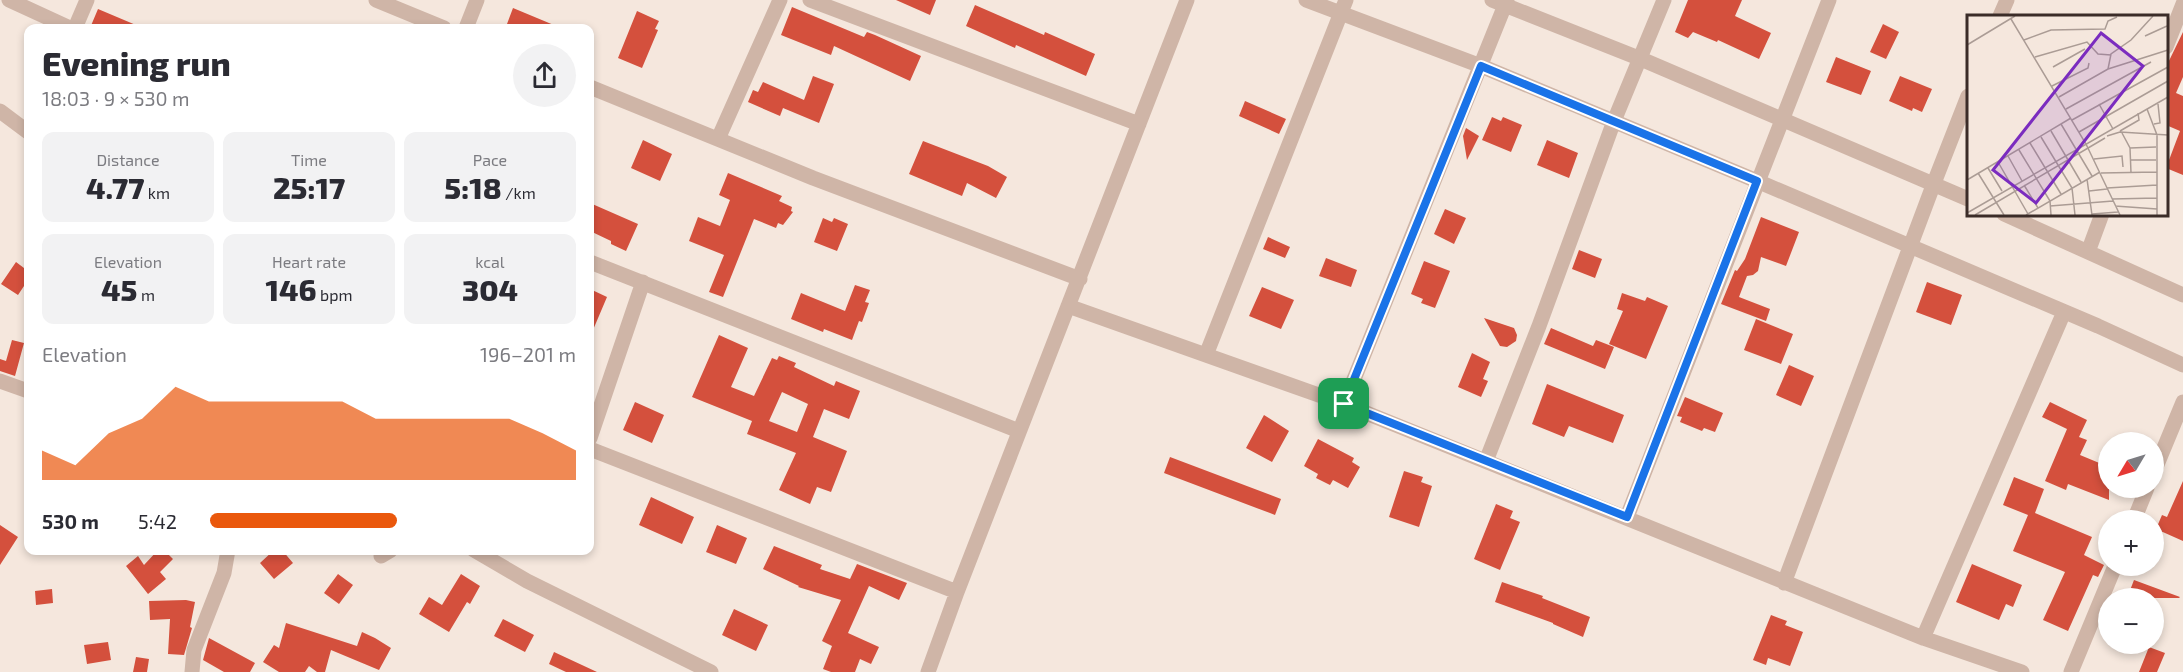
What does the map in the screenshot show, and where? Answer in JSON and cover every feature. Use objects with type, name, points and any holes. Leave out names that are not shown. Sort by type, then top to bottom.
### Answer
[{"type":"street","points":[[9,0],[61,24]]},
{"type":"street","points":[[77,24],[87,0]]},
{"type":"street","points":[[375,0],[434,24]]},
{"type":"street","points":[[468,24],[477,0]]},
{"type":"street","points":[[718,139],[780,0]]},
{"type":"street","points":[[810,0],[1139,124]]},
{"type":"street","points":[[928,672],[957,591],[1187,0]]},
{"type":"street","points":[[1306,0],[1343,7],[1911,246],[2183,365]]},
{"type":"street","points":[[1486,461],[1539,326],[1614,122],[1664,0]]},
{"type":"street","points":[[1627,517],[1829,0]]},
{"type":"street","points":[[2000,15],[2007,0]]},
{"type":"street","points":[[1344,404],[1481,66],[1501,2],[1641,59],[1967,199]]},
{"type":"street","points":[[2168,42],[2183,4]]},
{"type":"street","points":[[1206,355],[1343,7]]},
{"type":"street","points":[[594,89],[813,178],[1080,279]]},
{"type":"street","points":[[1784,583],[1967,99]]},
{"type":"street","points":[[0,111],[24,129]]},
{"type":"street","points":[[2008,216],[2183,295]]},
{"type":"street","points":[[2088,252],[2101,216]]},
{"type":"street","points":[[594,264],[1019,431]]},
{"type":"street","points":[[594,426],[643,282]]},
{"type":"street","points":[[1068,306],[1344,404],[1923,638],[2022,672]]},
{"type":"street","points":[[1923,638],[2064,312]]},
{"type":"street","points":[[0,381],[24,390]]},
{"type":"street","points":[[2164,448],[2183,402]]},
{"type":"street","points":[[594,451],[957,591]]},
{"type":"street","points":[[192,672],[194,650],[224,573],[227,555]]},
{"type":"street","points":[[483,555],[527,581],[711,672]]},
{"type":"street","points":[[2071,672],[2111,576]]},
{"type":"building","points":[[896,0],[936,0],[930,15]]},
{"type":"building","points":[[1688,0],[1742,0],[1735,16],[1771,33],[1759,59],[1718,40],[1717,42],[1693,32],[1688,38],[1675,32]]},
{"type":"building","points":[[975,5],[1095,54],[1086,76],[966,26]]},
{"type":"building","points":[[792,7],[864,37],[867,32],[875,35],[921,56],[910,81],[834,46],[831,55],[781,35]]},
{"type":"building","points":[[513,8],[551,24],[507,24]]},
{"type":"building","points":[[98,9],[134,24],[92,24]]},
{"type":"building","points":[[637,11],[659,21],[655,29],[658,30],[642,68],[618,58]]},
{"type":"building","points":[[1883,24],[1899,32],[1886,59],[1870,52]]},
{"type":"building","points":[[2183,32],[2183,77],[2176,93],[2183,96],[2183,175],[2168,169],[2168,163],[2180,131],[2168,126],[2168,63]]},
{"type":"building","points":[[1836,57],[1871,71],[1861,95],[1826,82]]},
{"type":"building","points":[[813,76],[834,84],[819,123],[783,108],[780,116],[748,102],[753,90],[758,92],[763,82],[804,100]]},
{"type":"building","points":[[1900,76],[1932,89],[1922,112],[1913,108],[1912,111],[1889,101]]},
{"type":"building","points":[[1245,101],[1286,119],[1279,134],[1239,116]]},
{"type":"building","points":[[1492,117],[1501,121],[1503,117],[1522,125],[1511,152],[1482,140]]},
{"type":"building","points":[[1466,128],[1479,136],[1467,160],[1463,136]]},
{"type":"building","points":[[643,140],[672,154],[660,181],[631,168]]},
{"type":"building","points":[[1547,140],[1578,153],[1569,178],[1537,165]]},
{"type":"building","points":[[923,141],[988,166],[1007,177],[996,198],[967,183],[962,196],[909,174]]},
{"type":"building","points":[[728,173],[782,196],[779,201],[792,207],[793,212],[783,225],[778,223],[776,228],[754,219],[723,297],[709,292],[724,255],[689,241],[698,217],[720,226],[730,200],[719,195]]},
{"type":"building","points":[[594,205],[638,224],[626,251],[611,244],[611,241],[594,233]]},
{"type":"building","points":[[1445,209],[1466,218],[1454,244],[1434,234]]},
{"type":"building","points":[[1761,217],[1799,232],[1786,266],[1761,257],[1758,271],[1747,276],[1739,297],[1770,309],[1766,321],[1721,304],[1735,270],[1737,271],[1745,259]]},
{"type":"building","points":[[823,218],[832,222],[834,218],[848,224],[837,251],[814,242]]},
{"type":"building","points":[[1268,237],[1290,247],[1285,258],[1263,249]]},
{"type":"building","points":[[1579,250],[1602,259],[1595,278],[1572,269]]},
{"type":"building","points":[[1326,258],[1357,270],[1351,287],[1319,276]]},
{"type":"building","points":[[1424,261],[1450,271],[1435,308],[1421,303],[1423,299],[1411,294]]},
{"type":"building","points":[[16,262],[24,268],[24,286],[18,295],[1,284]]},
{"type":"building","points":[[1927,282],[1962,295],[1951,325],[1916,312]]},
{"type":"building","points":[[855,285],[870,290],[865,302],[869,303],[852,340],[824,329],[823,332],[791,319],[801,293],[845,311]]},
{"type":"building","points":[[1262,287],[1294,300],[1281,329],[1249,316]]},
{"type":"building","points":[[594,291],[607,297],[594,328]]},
{"type":"building","points":[[1622,293],[1645,301],[1647,297],[1668,306],[1646,359],[1609,344],[1623,311],[1617,309]]},
{"type":"building","points":[[1484,318],[1514,328],[1517,335],[1516,341],[1507,347],[1500,346]]},
{"type":"building","points":[[1756,319],[1793,334],[1781,364],[1744,350]]},
{"type":"building","points":[[1551,328],[1593,346],[1596,340],[1614,347],[1605,369],[1544,344]]},
{"type":"building","points":[[719,335],[748,348],[731,387],[754,396],[772,358],[777,360],[779,356],[796,363],[794,367],[834,386],[836,381],[860,391],[849,419],[824,409],[813,437],[847,451],[831,492],[817,487],[810,504],[779,490],[796,453],[747,434],[752,421],[692,397]],"holes":[[[782,392],[808,404],[797,432],[769,421]]]},
{"type":"building","points":[[12,340],[24,343],[15,376],[0,371],[0,359],[6,361]]},
{"type":"building","points":[[1472,353],[1490,362],[1483,379],[1488,381],[1481,397],[1458,387]]},
{"type":"building","points":[[1789,365],[1814,376],[1801,406],[1776,395]]},
{"type":"building","points":[[1547,384],[1624,415],[1613,443],[1569,426],[1564,437],[1532,424]]},
{"type":"building","points":[[1685,397],[1723,413],[1715,432],[1704,428],[1702,431],[1680,422],[1682,417],[1677,416]]},
{"type":"building","points":[[635,402],[664,415],[652,443],[623,430]]},
{"type":"building","points":[[2050,402],[2087,420],[2079,437],[2087,440],[2080,455],[2098,462],[2098,496],[2068,484],[2066,490],[2045,481],[2067,429],[2042,417]]},
{"type":"building","points":[[1264,415],[1289,431],[1272,462],[1246,448]]},
{"type":"building","points":[[1318,439],[1354,458],[1352,462],[1360,467],[1348,488],[1333,480],[1330,485],[1316,478],[1318,474],[1304,466]]},
{"type":"building","points":[[1170,457],[1281,499],[1275,515],[1164,473]]},
{"type":"building","points":[[1404,471],[1423,477],[1421,482],[1432,486],[1419,527],[1389,517]]},
{"type":"building","points":[[2014,477],[2044,489],[2035,513],[2092,537],[2084,555],[2098,562],[2098,576],[2098,577],[2093,575],[2068,631],[2043,620],[2065,572],[2013,551],[2028,515],[2003,505]]},
{"type":"building","points":[[2183,481],[2183,541],[2164,533],[2164,516],[2167,517]]},
{"type":"building","points":[[651,497],[694,517],[682,544],[639,525]]},
{"type":"building","points":[[1496,504],[1513,511],[1510,518],[1520,522],[1500,570],[1474,559]]},
{"type":"building","points":[[0,525],[18,537],[0,565]]},
{"type":"building","points":[[717,525],[747,538],[736,564],[706,552]]},
{"type":"building","points":[[774,546],[822,565],[820,569],[850,579],[857,564],[907,583],[899,600],[869,586],[848,633],[879,647],[871,664],[860,659],[855,672],[831,672],[823,669],[832,646],[822,641],[841,600],[798,587],[763,569]]},
{"type":"building","points":[[153,555],[169,555],[173,559],[160,572],[166,579],[148,594],[126,566],[138,556],[144,565]]},
{"type":"building","points":[[269,555],[286,555],[293,563],[274,579],[260,563]]},
{"type":"building","points":[[1972,564],[2022,585],[2013,607],[2006,604],[1999,620],[1956,602]]},
{"type":"building","points":[[338,574],[353,585],[339,604],[324,593]]},
{"type":"building","points":[[461,574],[480,586],[470,604],[467,602],[449,632],[419,614],[429,597],[442,605]]},
{"type":"building","points":[[2134,580],[2156,588],[2131,588]]},
{"type":"building","points":[[1502,582],[1543,596],[1542,598],[1590,617],[1583,637],[1553,623],[1495,602]]},
{"type":"building","points":[[52,589],[53,603],[36,605],[35,591]]},
{"type":"building","points":[[2164,591],[2180,597],[2164,598]]},
{"type":"building","points":[[186,600],[195,602],[190,627],[192,628],[184,655],[168,654],[170,619],[150,620],[149,601]]},
{"type":"building","points":[[734,609],[768,625],[756,651],[722,635]]},
{"type":"building","points":[[1771,615],[1787,621],[1785,625],[1803,632],[1790,666],[1768,658],[1766,665],[1753,660]]},
{"type":"building","points":[[503,619],[534,635],[525,652],[494,636]]},
{"type":"building","points":[[286,623],[357,646],[362,632],[391,648],[379,670],[331,650],[325,672],[317,672],[309,666],[305,672],[279,672],[263,662],[274,645],[279,648]]},
{"type":"building","points":[[209,638],[255,663],[250,672],[224,672],[203,660]]},
{"type":"building","points":[[108,642],[111,660],[87,664],[84,645]]},
{"type":"building","points":[[554,652],[597,672],[566,672],[549,664]]},
{"type":"building","points":[[2165,653],[2157,672],[2139,672],[2146,654]]},
{"type":"building","points":[[136,657],[149,659],[147,672],[133,672]]},
{"type":"route","points":[[1481,66],[1757,181],[1627,517],[1344,404],[1481,66]]}]
